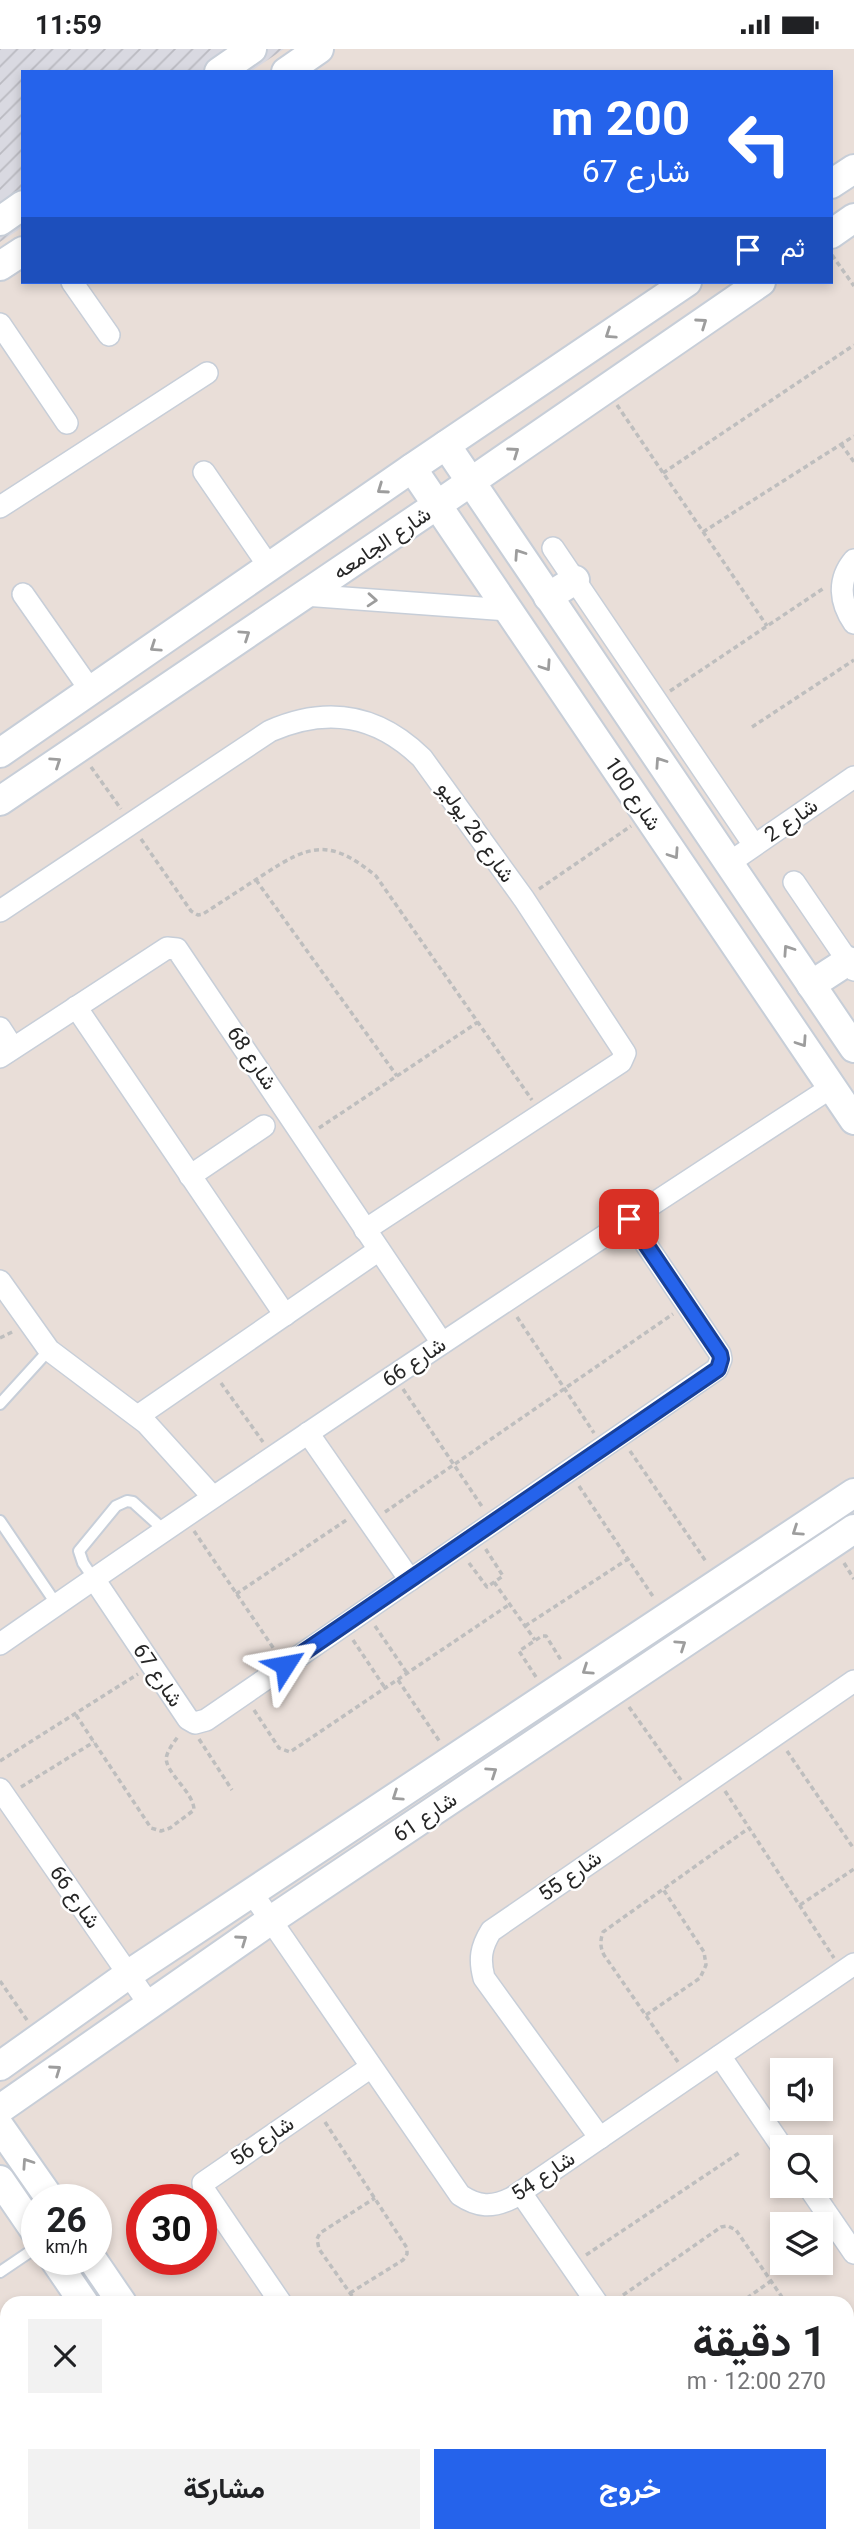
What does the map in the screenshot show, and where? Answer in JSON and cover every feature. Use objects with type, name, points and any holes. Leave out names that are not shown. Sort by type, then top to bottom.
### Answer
[{"type":"main road","points":[[222,70],[252,49]]},
{"type":"main road","points":[[289,70],[319,49]]},
{"type":"main road","points":[[833,183],[854,169]]},
{"type":"main road","points":[[0,221],[21,206]]},
{"type":"main road","points":[[833,233],[854,218]]},
{"type":"main road","points":[[0,266],[21,252]]},
{"type":"main road","name":"شارع الجامعه","points":[[0,753],[684,284]]},
{"type":"main road","name":"شارع الجامعه","points":[[2,794],[78,748],[758,284]]},
{"type":"main road","name":"شارع 100","points":[[446,445],[811,985],[849,1030]]},
{"type":"main road","name":"شارع 100","points":[[412,468],[854,1120]]},
{"type":"main road","points":[[548,597],[575,580]]},
{"type":"main road","points":[[564,693],[598,671]]},
{"type":"main road","points":[[811,985],[851,965]]},
{"type":"main road","name":"شارع 61","points":[[0,2066],[129,1974],[854,1493]]},
{"type":"main road","name":"شارع 61","points":[[0,2109],[271,1920],[854,1529]]},
{"type":"main road","points":[[0,2127],[40,2184]]},
{"type":"main road","points":[[0,2180],[21,2211]]},
{"type":"main road","points":[[65,2275],[79,2296]]},
{"type":"main road","points":[[103,2275],[116,2296]]},
{"type":"street","points":[[73,284],[109,335]]},
{"type":"street","points":[[0,324],[67,423]]},
{"type":"street","points":[[0,507],[207,373]]},
{"type":"street","points":[[204,472],[270,568]]},
{"type":"street","points":[[554,548],[754,845]]},
{"type":"street","points":[[850,567],[842,599],[854,623]]},
{"type":"street","points":[[23,594],[91,691]]},
{"type":"street","points":[[304,595],[508,610]]},
{"type":"street","name":"شارع 26 يوليو","points":[[0,911],[278,727],[323,716],[360,720],[394,734],[422,758],[524,899],[625,1053],[621,1062],[365,1230]]},
{"type":"street","name":"شارع 2","points":[[729,863],[854,777]]},
{"type":"street","points":[[794,882],[851,965]]},
{"type":"street","name":"شارع 68","points":[[7,1052],[167,948],[177,949],[443,1343]]},
{"type":"street","points":[[76,1007],[285,1315]]},
{"type":"street","points":[[0,1028],[7,1052]]},
{"type":"street","name":"شارع 66","points":[[0,1644],[184,1516],[832,1087]]},
{"type":"street","points":[[190,1175],[264,1126]]},
{"type":"street","name":"شارع 67","points":[[94,1579],[152,1666],[193,1721],[243,1694],[714,1372],[720,1364],[720,1354],[629,1219]]},
{"type":"street","points":[[138,1416],[379,1250]]},
{"type":"street","points":[[0,1281],[49,1350],[138,1416],[213,1497]]},
{"type":"street","points":[[308,1433],[410,1580]]},
{"type":"street","name":"شارع 55","points":[[600,2138],[484,1978],[481,1953],[491,1931],[854,1681]]},
{"type":"street","name":"شارع 66","points":[[4,1802],[149,2004]]},
{"type":"street","name":"شارع 54","points":[[251,1893],[460,2195],[471,2203],[485,2206],[499,2204],[521,2193],[848,1967]]},
{"type":"street","points":[[720,2056],[774,2135]]},
{"type":"street","name":"شارع 56","points":[[276,2296],[203,2186],[206,2179],[371,2067]]},
{"type":"street","points":[[521,2193],[592,2296]]},
{"type":"street","points":[[816,2198],[854,2253]]},
{"type":"lane","points":[[0,1404],[49,1350]]},
{"type":"lane","points":[[94,1579],[83,1563],[79,1551],[116,1506],[127,1501],[133,1502],[164,1531]]},
{"type":"lane","points":[[0,1521],[57,1605]]},
{"type":"lane","points":[[0,2272],[21,2258]]},
{"type":"path","points":[[833,257],[854,286]]},
{"type":"path","points":[[663,473],[854,345]]},
{"type":"path","points":[[606,389],[767,626]]},
{"type":"path","points":[[703,532],[854,436]]},
{"type":"path","points":[[841,444],[854,462]]},
{"type":"path","points":[[656,700],[850,567]]},
{"type":"path","points":[[752,726],[854,660]]},
{"type":"path","points":[[78,748],[195,915],[203,914],[288,859],[311,850],[343,854],[362,864],[376,876],[541,1114]]},
{"type":"path","points":[[524,899],[647,815]]},
{"type":"path","points":[[256,880],[397,1076]]},
{"type":"path","points":[[304,1138],[478,1022]]},
{"type":"path","points":[[506,1301],[564,1389],[612,1442],[720,1582]]},
{"type":"path","points":[[236,1594],[453,1465],[687,1305]]},
{"type":"path","points":[[210,1367],[273,1457]]},
{"type":"path","points":[[394,1376],[493,1523]]},
{"type":"path","points":[[569,1471],[667,1618]]},
{"type":"path","points":[[184,1516],[285,1665]]},
{"type":"path","points":[[467,1541],[503,1574],[487,1587],[467,1541]]},
{"type":"path","points":[[525,1626],[628,1559]]},
{"type":"path","points":[[494,1582],[535,1640]]},
{"type":"path","points":[[243,1694],[279,1748],[290,1752],[510,1604]]},
{"type":"path","points":[[365,1611],[407,1673]]},
{"type":"path","points":[[344,1626],[385,1688]]},
{"type":"path","points":[[548,1696],[520,1653],[520,1650],[535,1640],[545,1636],[574,1679]]},
{"type":"path","points":[[0,1761],[152,1666]]},
{"type":"path","points":[[398,1680],[452,1760]]},
{"type":"path","points":[[616,1689],[690,1794]]},
{"type":"path","points":[[76,1714],[151,1828],[166,1831],[194,1810],[193,1801],[166,1759],[193,1721]]},
{"type":"path","points":[[193,1721],[201,1745],[232,1790]]},
{"type":"path","points":[[776,1734],[854,1849]]},
{"type":"path","points":[[4,1802],[94,1742]]},
{"type":"path","points":[[715,1776],[800,1905],[848,1967]]},
{"type":"path","points":[[688,2077],[604,1955],[600,1944],[601,1937],[603,1931],[749,1828]]},
{"type":"path","points":[[800,1905],[854,1869]]},
{"type":"path","points":[[646,2015],[700,1978],[706,1965],[705,1952],[663,1889]]},
{"type":"path","points":[[0,1981],[40,2039]]},
{"type":"path","points":[[314,2106],[408,2251],[403,2260],[350,2293]]},
{"type":"path","points":[[570,2265],[739,2153]]},
{"type":"path","points":[[352,2296],[318,2246],[317,2239],[320,2233],[375,2198]]},
{"type":"path","points":[[622,2296],[724,2226],[736,2230],[781,2296]]},
{"type":"path","points":[[750,2296],[771,2281]]},
{"type":"shaded area","points":[[0,49],[284,49],[253,70],[21,70],[21,228],[0,242]]},
{"type":"route","points":[[285,1665],[718,1369],[720,1354],[629,1219]]}]
